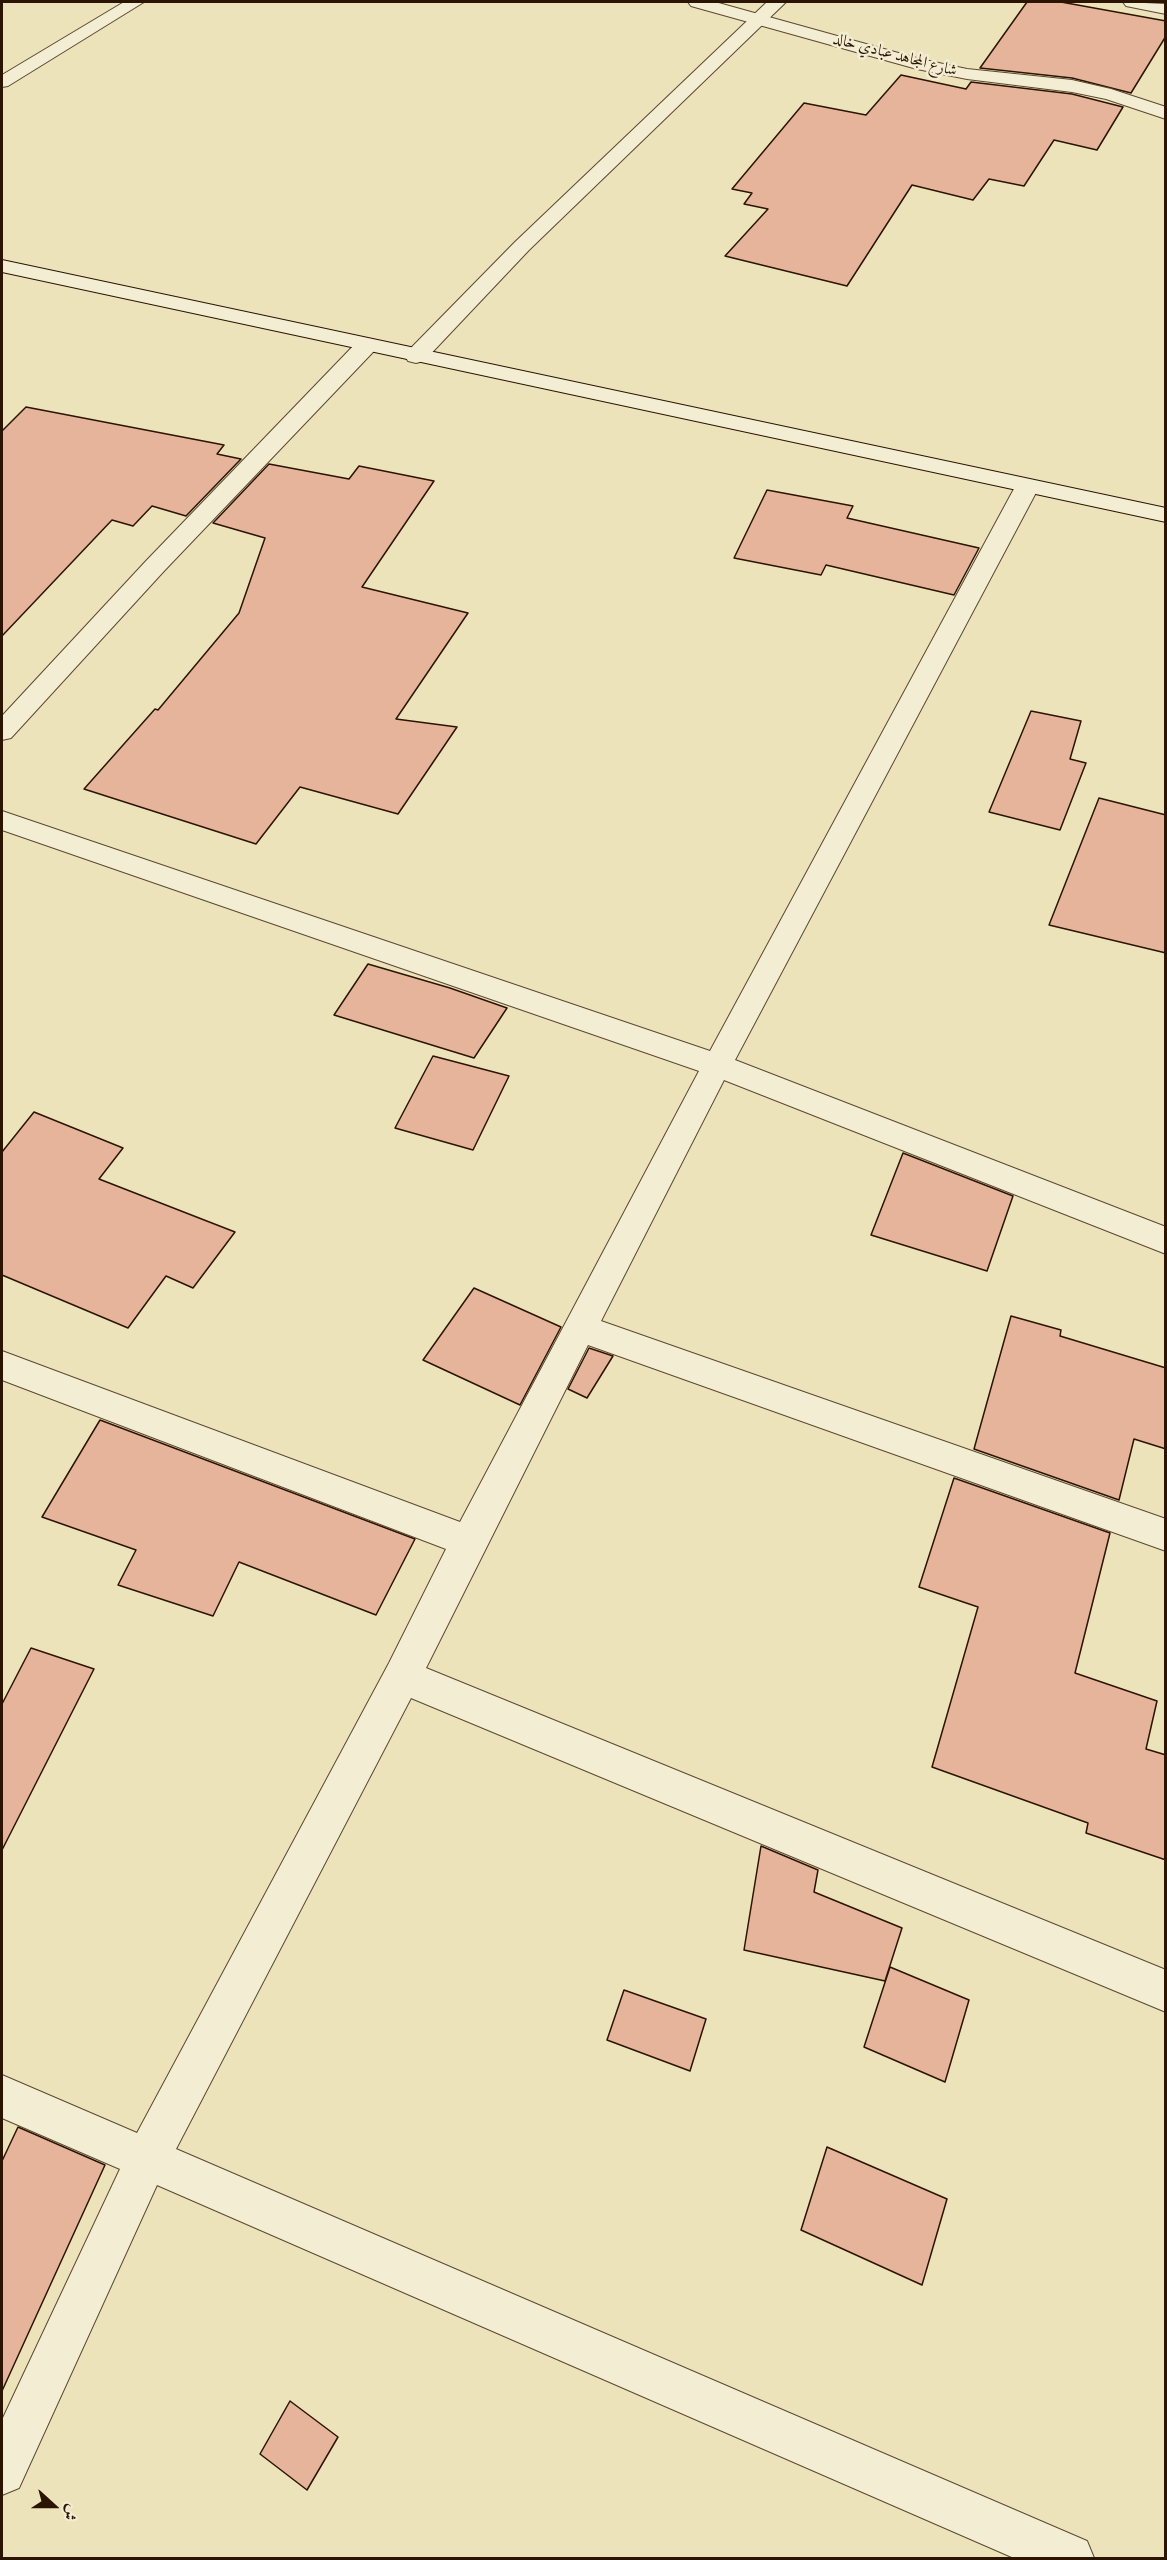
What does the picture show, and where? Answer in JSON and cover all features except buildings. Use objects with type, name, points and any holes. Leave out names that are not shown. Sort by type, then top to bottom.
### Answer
[{"type":"street","points":[[2,82],[135,2]]},
{"type":"street","name":"شارع المجاهد عبادي خالد","points":[[697,2],[945,70],[1072,87],[1111,95],[1166,113]]},
{"type":"street","points":[[416,356],[522,246],[777,2]]},
{"type":"street","points":[[1132,2],[1166,9]]},
{"type":"street","points":[[2,266],[366,346],[1166,515]]},
{"type":"street","points":[[2,732],[154,566],[366,346]]},
{"type":"street","points":[[2,2471],[147,2159],[402,1676],[469,1541],[717,1065],[1027,487]]},
{"type":"street","points":[[2,820],[717,1065],[1166,1241]]},
{"type":"street","points":[[580,1328],[1166,1535]]},
{"type":"street","points":[[2,1365],[469,1541]]},
{"type":"street","points":[[402,1676],[1166,1991]]},
{"type":"street","points":[[2,2096],[1070,2559]]}]
